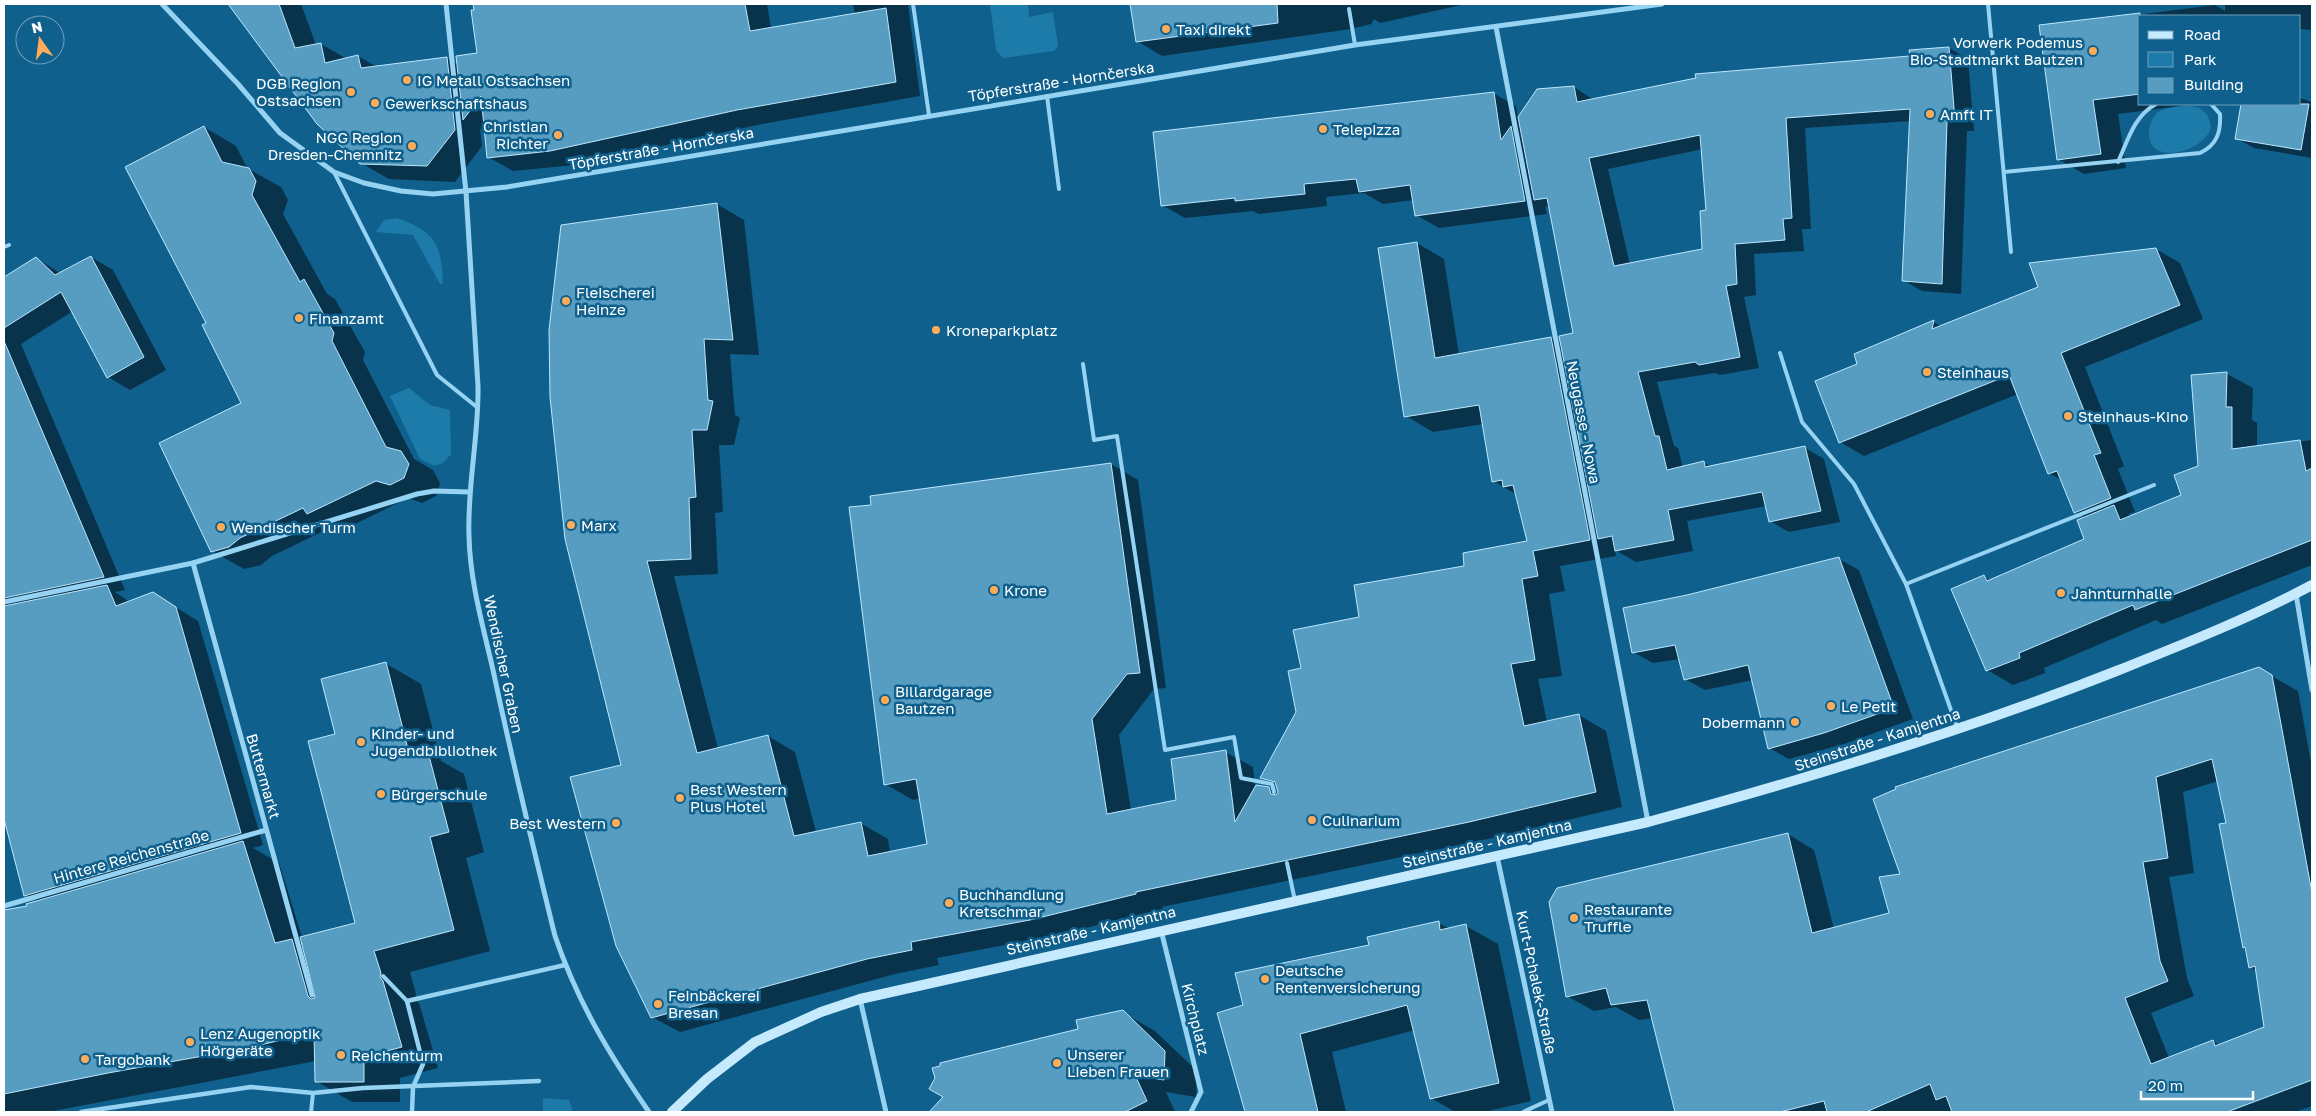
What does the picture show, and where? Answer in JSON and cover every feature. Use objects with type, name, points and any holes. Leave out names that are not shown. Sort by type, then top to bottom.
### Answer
[{"type":"main road","name":"Steinstraße - Kamjentna","points":[[672,1112],[707,1080],[755,1042],[821,1012],[860,999],[1160,930],[1648,822],[1770,789],[1958,730],[2076,687],[2213,633],[2312,585]]},
{"type":"street","name":"Töpferstraße - Hornčerska","points":[[162,4],[238,84],[280,133],[334,172],[364,183],[401,191],[433,194],[507,187],[1355,44],[1496,27],[1650,4],[1662,4]]},
{"type":"street","name":"Wendischer Graben","points":[[446,4],[466,192],[478,409],[469,492],[468,536],[471,570],[510,750],[555,936],[565,965],[590,1020],[649,1112]]},
{"type":"street","name":"Neugasse - Nowa","points":[[1496,27],[1648,822]]},
{"type":"street","points":[[4,602],[193,563],[417,494],[434,491],[469,492]]},
{"type":"street","name":"Buttermarkt","points":[[193,563],[312,995]]},
{"type":"street","points":[[2296,594],[2312,690]]},
{"type":"street","name":"Hintere Reichenstraße","points":[[4,906],[266,830]]},
{"type":"street","name":"Kurt-Pchalek-Straße","points":[[1497,856],[1552,1112]]},
{"type":"street","name":"Kirchplatz","points":[[1160,930],[1201,1092],[1191,1112]]},
{"type":"street","points":[[412,1112],[413,1087],[423,1064],[408,1001],[565,965]]},
{"type":"street","points":[[860,999],[886,1112]]},
{"type":"street","points":[[80,1112],[251,1087],[312,1093],[363,1088],[539,1081]]},
{"type":"lane","points":[[913,4],[928,115]]},
{"type":"lane","points":[[1988,4],[2011,252]]},
{"type":"lane","points":[[1349,9],[1355,44]]},
{"type":"lane","points":[[1047,96],[1059,189]]},
{"type":"lane","points":[[2118,162],[2137,120],[2146,110],[2154,105]]},
{"type":"lane","points":[[2004,172],[2200,154],[2215,143],[2221,123],[2220,114],[2212,105]]},
{"type":"lane","points":[[334,172],[437,375],[478,409]]},
{"type":"lane","points":[[4,247],[9,245]]},
{"type":"lane","points":[[1780,353],[1802,422],[1854,484],[1906,584],[1958,730]]},
{"type":"lane","points":[[1084,364],[1094,440],[1117,436],[1165,750],[1234,737],[1241,778],[1272,784],[1274,792]]},
{"type":"lane","points":[[1906,584],[2154,485]]},
{"type":"lane","points":[[1288,862],[1295,900]]},
{"type":"lane","points":[[383,976],[408,1001]]},
{"type":"lane","points":[[311,1112],[312,1093]]},
{"type":"lane","points":[[1523,1112],[1549,1100]]},
{"type":"green space","points":[[990,4],[1028,4],[1029,17],[1053,12],[1058,46],[1054,51],[1003,58],[996,50]]},
{"type":"green space","points":[[2183,105],[2199,108],[2208,116],[2211,127],[2208,134],[2196,145],[2179,152],[2163,152],[2156,149],[2149,136],[2150,126],[2154,117],[2162,110]]},
{"type":"green space","points":[[397,218],[420,229],[434,241],[440,258],[443,283],[440,284],[413,235],[376,232],[384,220]]},
{"type":"green space","points":[[409,388],[430,405],[450,410],[451,454],[443,463],[434,466],[420,459],[390,396]]},
{"type":"green space","points":[[543,1098],[569,1100],[573,1112],[543,1112]]},
{"type":"building","points":[[228,4],[279,4],[295,48],[321,43],[325,63],[358,55],[361,68],[447,57],[455,130],[427,166],[360,164],[317,124]]},
{"type":"building","points":[[473,4],[745,4],[750,31],[886,8],[896,82],[737,110],[550,151],[487,158],[481,96],[463,120],[456,56],[477,53],[471,10],[474,10]]},
{"type":"building","points":[[1130,4],[1277,4],[1278,23],[1136,42]]},
{"type":"building","points":[[2140,13],[2138,15],[2138,94],[2093,100],[2101,154],[2057,160],[2039,25]]},
{"type":"building","points":[[1949,47],[1955,120],[1947,121],[1942,284],[1902,281],[1910,109],[1786,118],[1792,218],[1783,219],[1785,240],[1735,244],[1737,284],[1726,286],[1740,357],[1699,365],[1695,362],[1638,372],[1655,436],[1659,436],[1667,470],[1704,461],[1705,467],[1805,446],[1821,511],[1769,522],[1762,492],[1668,510],[1674,540],[1615,551],[1612,536],[1598,539],[1559,336],[1573,333],[1547,198],[1534,200],[1518,117],[1537,89],[1574,86],[1577,102],[1696,78],[1695,74],[1910,56],[1909,50]],"holes":[[[1700,135],[1706,210],[1700,211],[1702,249],[1614,266],[1589,158]]]},
{"type":"building","points":[[1494,92],[1501,140],[1511,126],[1525,201],[1415,216],[1410,185],[1359,192],[1356,179],[1304,184],[1305,194],[1235,201],[1235,198],[1161,206],[1153,132]]},
{"type":"building","points":[[2309,104],[2301,150],[2235,139],[2241,105]]},
{"type":"building","points":[[204,126],[222,162],[249,168],[256,181],[252,195],[300,282],[304,279],[334,333],[332,341],[386,447],[401,451],[409,464],[404,478],[390,485],[376,481],[307,514],[303,508],[240,538],[229,547],[211,552],[159,443],[241,403],[202,325],[206,323],[125,167]]},
{"type":"building","points":[[717,203],[733,340],[704,339],[708,400],[713,401],[707,430],[692,430],[696,497],[689,498],[691,559],[647,561],[697,753],[768,735],[794,836],[861,822],[868,856],[927,844],[916,779],[884,785],[849,507],[871,505],[870,496],[1111,463],[1140,673],[1127,674],[1092,719],[1107,814],[1176,800],[1171,759],[1226,750],[1235,822],[1256,785],[1269,787],[1271,794],[1276,795],[1278,792],[1275,782],[1260,778],[1296,712],[1288,671],[1301,668],[1293,630],[1359,617],[1354,585],[1464,566],[1463,553],[1527,541],[1513,485],[1503,487],[1502,480],[1492,482],[1479,405],[1404,417],[1378,248],[1417,242],[1435,358],[1551,337],[1590,540],[1533,551],[1538,576],[1522,579],[1535,660],[1511,664],[1524,726],[1579,714],[1596,792],[1469,822],[1136,892],[1136,894],[1030,920],[911,942],[912,950],[867,959],[651,1018],[616,946],[570,777],[621,765],[565,539],[550,397],[549,330],[561,225]]},
{"type":"building","points":[[2156,248],[2180,305],[2061,353],[2101,453],[2094,455],[2111,498],[2074,513],[2057,471],[2048,474],[2009,375],[1839,443],[1815,381],[1857,364],[1854,354],[1934,320],[1932,329],[2038,287],[2029,263]]},
{"type":"building","points":[[91,256],[144,357],[107,378],[61,292],[4,328],[4,277],[36,257],[55,275]]},
{"type":"building","points":[[4,341],[104,577],[4,598]]},
{"type":"building","points":[[2227,372],[2226,407],[2232,407],[2232,449],[2300,440],[2306,471],[2312,468],[2312,540],[2135,610],[2133,605],[2019,653],[2020,658],[1986,671],[1951,589],[1984,575],[1987,581],[2084,539],[2077,520],[2114,505],[2120,520],[2181,495],[2174,475],[2198,466],[2191,375]]},
{"type":"building","points":[[1839,557],[1894,708],[1824,733],[1768,749],[1748,665],[1684,680],[1675,645],[1632,653],[1623,608],[1687,595]]},
{"type":"building","points":[[107,585],[116,606],[153,592],[176,607],[241,833],[24,896],[4,819],[4,606]]},
{"type":"building","points":[[386,662],[410,757],[428,752],[449,832],[430,837],[454,930],[374,951],[381,973],[380,977],[383,981],[402,1047],[364,1057],[364,1082],[315,1082],[314,1032],[248,1048],[4,1094],[4,910],[27,906],[26,904],[243,841],[275,943],[292,939],[308,996],[311,999],[315,998],[300,937],[355,923],[308,741],[335,734],[321,679]]},
{"type":"building","points":[[2259,667],[2272,675],[2312,893],[2312,1080],[2227,1112],[1952,1112],[1946,1096],[1936,1100],[1930,1084],[1866,1112],[1827,1112],[1824,1101],[1780,1112],[1675,1112],[1647,1000],[1611,1005],[1606,988],[1566,997],[1549,902],[1557,888],[1788,833],[1812,933],[1889,913],[1879,877],[1900,874],[1873,799],[1896,789],[1895,787]],"holes":[[[2212,759],[2226,823],[2219,824],[2243,948],[2245,947],[2249,968],[2255,966],[2264,1027],[2215,1046],[2213,1040],[2151,1064],[2125,998],[2168,981],[2160,961],[2143,862],[2168,858],[2156,777]]]},
{"type":"building","points":[[1439,921],[1440,930],[1466,924],[1499,1083],[1430,1099],[1407,1005],[1300,1034],[1318,1112],[1245,1112],[1217,1013],[1243,1005],[1235,973],[1369,945],[1367,937]]},
{"type":"building","name":"Unserer Lieben Frauen","points":[[1123,1010],[1165,1051],[1164,1080],[1135,1075],[1147,1101],[1125,1112],[929,1112],[943,1097],[929,1089],[935,1078],[932,1068],[940,1066],[940,1063],[1078,1029],[1076,1020]]},
{"type":"place","name":"Taxi direkt","points":[[1166,29]]},
{"type":"place","name":"Vorwerk Podemus Bio-Stadtmarkt Bautzen","points":[[2093,51]]},
{"type":"place","name":"IG Metall Ostsachsen","points":[[407,80]]},
{"type":"place","name":"DGB Region Ostsachsen","points":[[351,92]]},
{"type":"place","name":"Gewerkschaftshaus","points":[[375,103]]},
{"type":"place","name":"Amft IT","points":[[1930,114]]},
{"type":"place","name":"Telepizza","points":[[1323,129]]},
{"type":"place","name":"Christian Richter","points":[[558,135]]},
{"type":"place","name":"NGG Region Dresden-Chemnitz","points":[[412,146]]},
{"type":"place","name":"Fleischerei Heinze","points":[[566,301]]},
{"type":"place","name":"Finanzamt","points":[[299,318]]},
{"type":"place","name":"Kroneparkplatz","points":[[936,330]]},
{"type":"place","name":"Steinhaus","points":[[1927,372]]},
{"type":"place","name":"Steinhaus-Kino","points":[[2068,416]]},
{"type":"place","name":"Marx","points":[[571,525]]},
{"type":"place","name":"Wendischer Turm","points":[[221,527]]},
{"type":"place","name":"Krone","points":[[994,590]]},
{"type":"place","name":"Jahnturnhalle","points":[[2061,593]]},
{"type":"place","name":"Billardgarage Bautzen","points":[[885,700]]},
{"type":"place","name":"Le Petit","points":[[1831,706]]},
{"type":"place","name":"Dobermann","points":[[1795,722]]},
{"type":"place","name":"Kinder- und Jugendbibliothek","points":[[361,742]]},
{"type":"place","name":"Bürgerschule","points":[[381,794]]},
{"type":"place","name":"Best Western Plus Hotel","points":[[680,798]]},
{"type":"place","name":"Culinarium","points":[[1312,820]]},
{"type":"place","name":"Best Western","points":[[616,823]]},
{"type":"place","name":"Buchhandlung Kretschmar","points":[[949,903]]},
{"type":"place","name":"Restaurante Truffle","points":[[1574,918]]},
{"type":"place","name":"Deutsche Rentenversicherung","points":[[1265,979]]},
{"type":"place","name":"Feinbäckerei Bresan","points":[[658,1004]]},
{"type":"place","name":"Lenz Augenoptik Hörgeräte","points":[[190,1042]]},
{"type":"place","name":"Reichenturm","points":[[341,1055]]},
{"type":"place","name":"Targobank","points":[[85,1059]]},
{"type":"place","name":"Unserer Lieben Frauen","points":[[1057,1063]]}]
